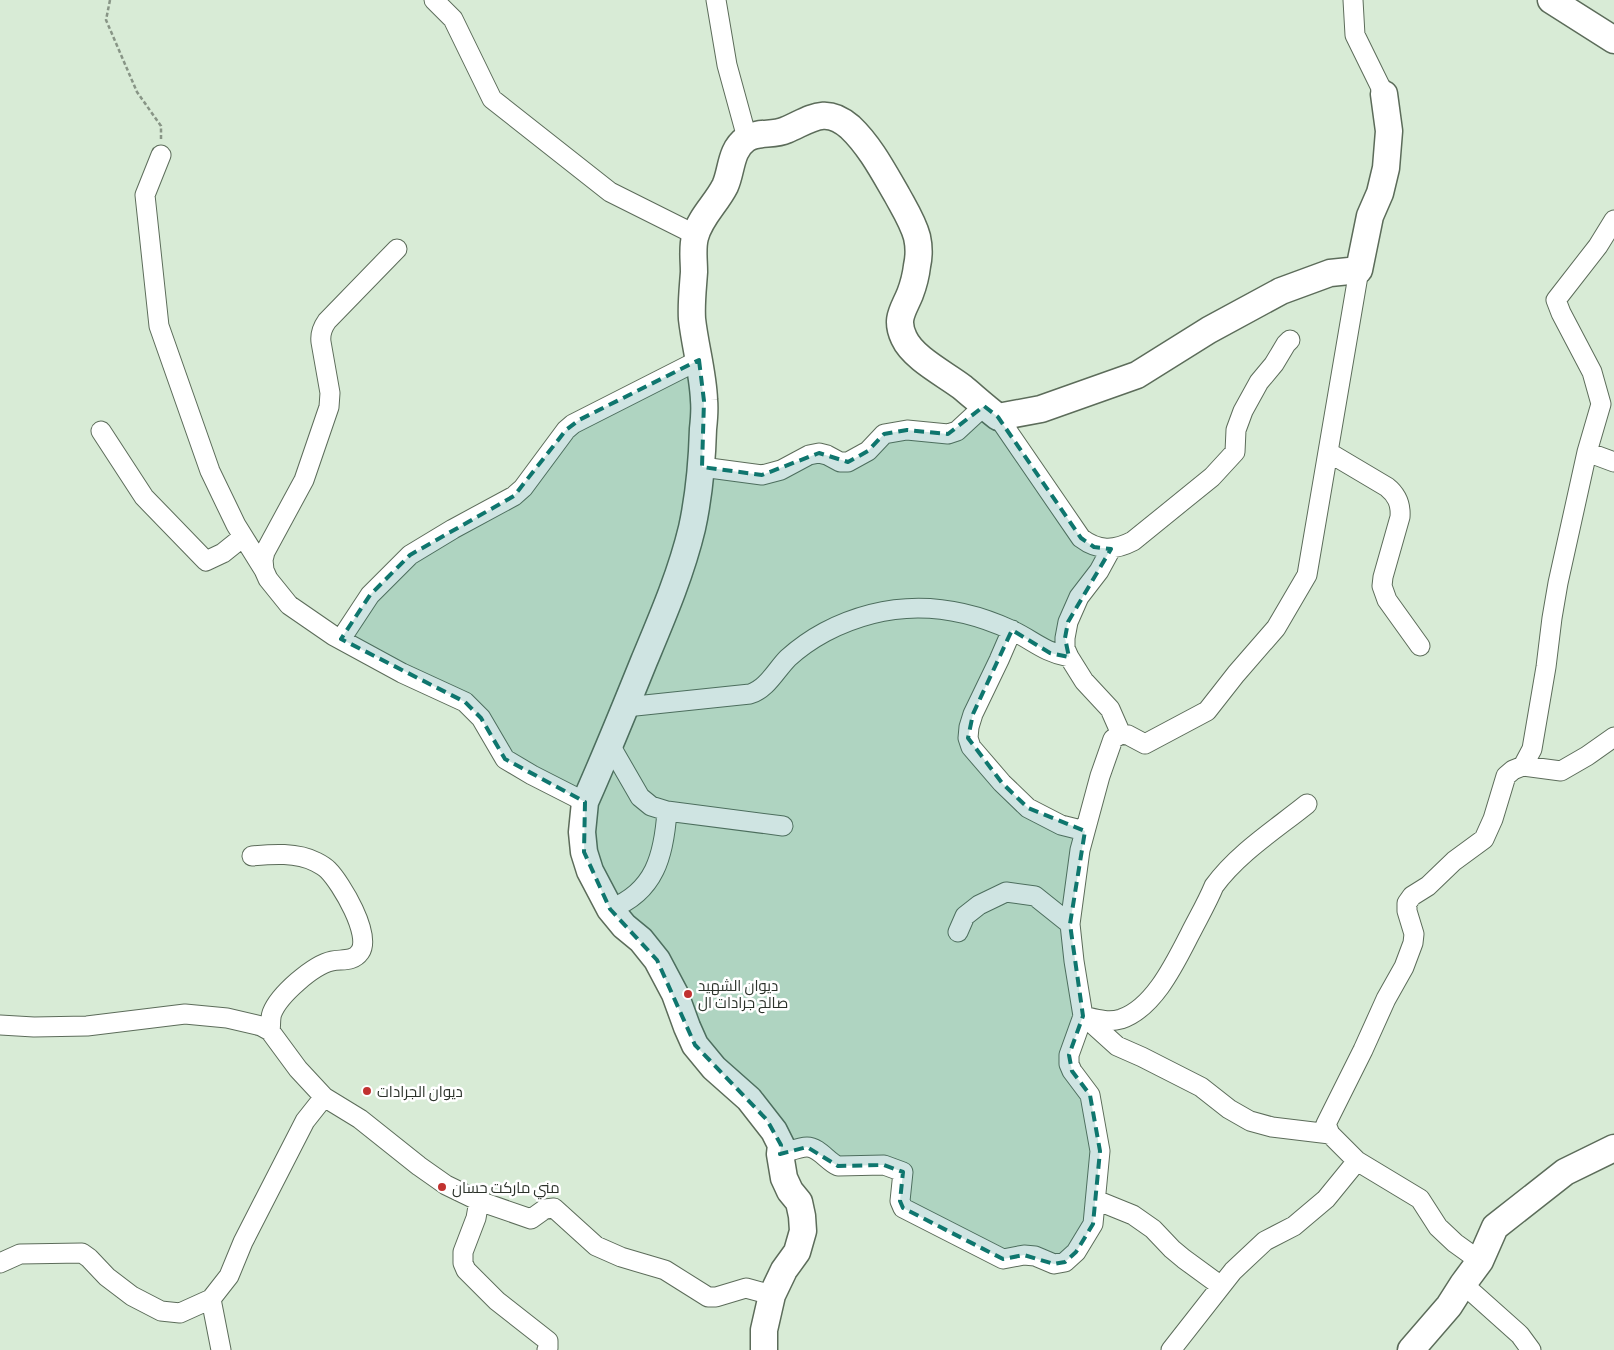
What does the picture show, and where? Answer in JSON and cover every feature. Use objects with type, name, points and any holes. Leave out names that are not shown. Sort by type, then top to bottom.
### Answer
[{"type":"street","points":[[434,0],[453,19],[492,99],[610,192],[696,235]]},
{"type":"street","points":[[716,0],[727,65],[747,138]]},
{"type":"street","points":[[780,1154],[807,1147],[814,1148],[838,1166],[884,1165],[903,1172],[900,1201],[903,1208],[1003,1259],[1035,1256],[1054,1264],[1065,1262],[1076,1252],[1093,1224],[1100,1151],[1090,1095],[1072,1071],[1069,1055],[1083,1016],[1070,924],[1080,850],[1100,776],[1114,739],[1121,734],[1128,735],[1145,744],[1207,711],[1276,628],[1307,575],[1359,270],[1370,216],[1380,193],[1386,168],[1389,131],[1384,94],[1355,35],[1353,0]]},
{"type":"street","points":[[1551,0],[1614,40]]},
{"type":"street","points":[[764,1350],[764,1330],[772,1294],[784,1270],[797,1252],[803,1231],[799,1202],[790,1191],[784,1178],[780,1145],[767,1120],[749,1099],[714,1068],[695,1045],[676,994],[657,960],[641,940],[624,926],[610,909],[590,871],[584,852],[582,832],[585,802],[667,607],[681,567],[692,526],[702,467],[704,401],[692,316],[693,251],[696,235],[706,213],[726,185],[735,153],[747,138],[784,131],[815,116],[835,118],[852,129],[874,156],[908,215],[917,236],[917,267],[910,295],[900,313],[902,336],[916,354],[962,387],[991,412],[1081,538],[1094,546],[1111,548],[1133,541],[1212,477],[1235,452],[1236,430],[1243,411],[1259,382],[1290,340]]},
{"type":"street","points":[[160,155],[145,195],[159,326],[210,471],[243,537],[268,579],[289,605],[341,639],[402,673],[466,702],[481,718],[506,759],[532,775],[585,802]]},
{"type":"street","points":[[1523,766],[1532,749],[1558,583],[1587,452],[1601,404],[1592,372],[1556,300],[1598,246],[1614,220]]},
{"type":"street","points":[[264,570],[263,560],[266,552],[304,480],[329,407],[330,393],[320,342],[323,326],[397,249]]},
{"type":"street","points":[[702,467],[762,476],[781,470],[809,454],[819,453],[840,462],[848,462],[868,451],[884,434],[907,430],[948,434],[991,412],[1041,409],[1137,375],[1209,330],[1281,291],[1330,274],[1359,270]]},
{"type":"street","points":[[341,639],[370,595],[410,555],[453,528],[514,496],[523,488],[566,430],[573,424],[699,360]]},
{"type":"street","points":[[101,431],[144,497],[206,561],[223,553],[243,537]]},
{"type":"street","points":[[1328,452],[1387,487],[1398,500],[1400,517],[1382,586],[1387,600],[1420,646]]},
{"type":"street","points":[[1587,452],[1614,462]]},
{"type":"street","points":[[1111,548],[1099,571],[1079,597],[1068,622],[1065,648],[1084,681],[1110,709],[1121,734]]},
{"type":"street","points":[[626,707],[758,692],[788,659],[809,642],[843,623],[876,612],[912,607],[949,610],[986,620],[1012,630],[1050,652],[1069,657]]},
{"type":"street","points":[[1012,630],[971,720],[968,738],[971,747],[1002,783],[1028,808],[1061,824],[1085,831]]},
{"type":"street","points":[[1480,1261],[1454,1243],[1438,1227],[1420,1199],[1357,1161],[1330,1134],[1326,1124],[1344,1090],[1386,999],[1404,967],[1413,943],[1414,934],[1406,911],[1407,903],[1412,896],[1428,886],[1454,861],[1484,839],[1493,819],[1506,776],[1513,770],[1523,766],[1561,771],[1614,737]]},
{"type":"street","points":[[610,745],[640,797],[651,806],[668,811],[783,826]]},
{"type":"street","points":[[1083,1016],[1104,1021],[1120,1019],[1131,1014],[1144,1004],[1165,980],[1174,966],[1214,886],[1220,878],[1251,849],[1307,804]]},
{"type":"street","points":[[610,909],[630,900],[646,885],[654,872],[664,840],[668,811]]},
{"type":"street","points":[[252,856],[296,856],[322,865],[335,878],[346,895],[361,929],[363,946],[353,958],[323,964],[312,970],[293,986],[278,1002],[272,1013],[270,1032]]},
{"type":"street","points":[[958,932],[966,916],[979,905],[1006,892],[1035,896],[1070,924]]},
{"type":"street","points":[[0,1025],[34,1027],[87,1026],[185,1014],[227,1018],[262,1026],[270,1032],[298,1069],[324,1098],[360,1119],[446,1185],[479,1200],[530,1219],[545,1209],[554,1208],[596,1246],[620,1257],[665,1270],[708,1297],[716,1297],[746,1288],[772,1294]]},
{"type":"street","points":[[1083,1016],[1117,1046],[1142,1056],[1201,1087],[1228,1109],[1250,1121],[1272,1127],[1330,1134]]},
{"type":"street","points":[[0,1263],[20,1254],[82,1253],[132,1296],[161,1311],[180,1313],[211,1299],[229,1276],[243,1242],[305,1121],[324,1098]]},
{"type":"street","points":[[1411,1350],[1450,1306],[1480,1261],[1495,1227],[1565,1172],[1614,1148]]},
{"type":"street","points":[[1171,1350],[1233,1271],[1265,1241],[1294,1226],[1326,1199],[1357,1161]]},
{"type":"street","points":[[479,1200],[476,1218],[463,1252],[463,1263],[466,1270],[497,1301],[548,1340],[547,1350]]},
{"type":"street","points":[[1096,1200],[1133,1215],[1153,1229],[1184,1259],[1221,1286]]},
{"type":"street","points":[[1463,1284],[1520,1335],[1531,1350]]},
{"type":"street","points":[[211,1299],[221,1350]]},
{"type":"path","points":[[110,0],[106,20],[137,92],[161,126],[160,155]]},
{"type":"highlighted area","points":[[699,360],[704,401],[702,467],[762,475],[819,453],[848,462],[868,451],[884,434],[907,430],[948,434],[984,406],[998,417],[1081,538],[1094,547],[1111,549],[1068,622],[1065,638],[1069,657],[1050,653],[1012,630],[973,714],[968,738],[1002,783],[1028,808],[1085,831],[1070,924],[1083,1016],[1069,1055],[1072,1071],[1090,1095],[1100,1151],[1093,1224],[1076,1252],[1065,1262],[1054,1264],[1024,1255],[1003,1259],[903,1208],[900,1201],[903,1172],[884,1165],[838,1166],[807,1147],[780,1154],[781,1145],[767,1120],[695,1045],[657,960],[610,909],[584,852],[585,802],[505,759],[481,718],[465,702],[341,639],[370,595],[410,555],[514,496],[566,430],[579,420]]},
{"type":"place","name":"ديوان الشهيد صالح جرادات ال","points":[[688,994]]},
{"type":"place","name":"ديوان الجرادات","points":[[367,1091]]},
{"type":"place","name":"مني ماركت حسان","points":[[442,1187]]}]
